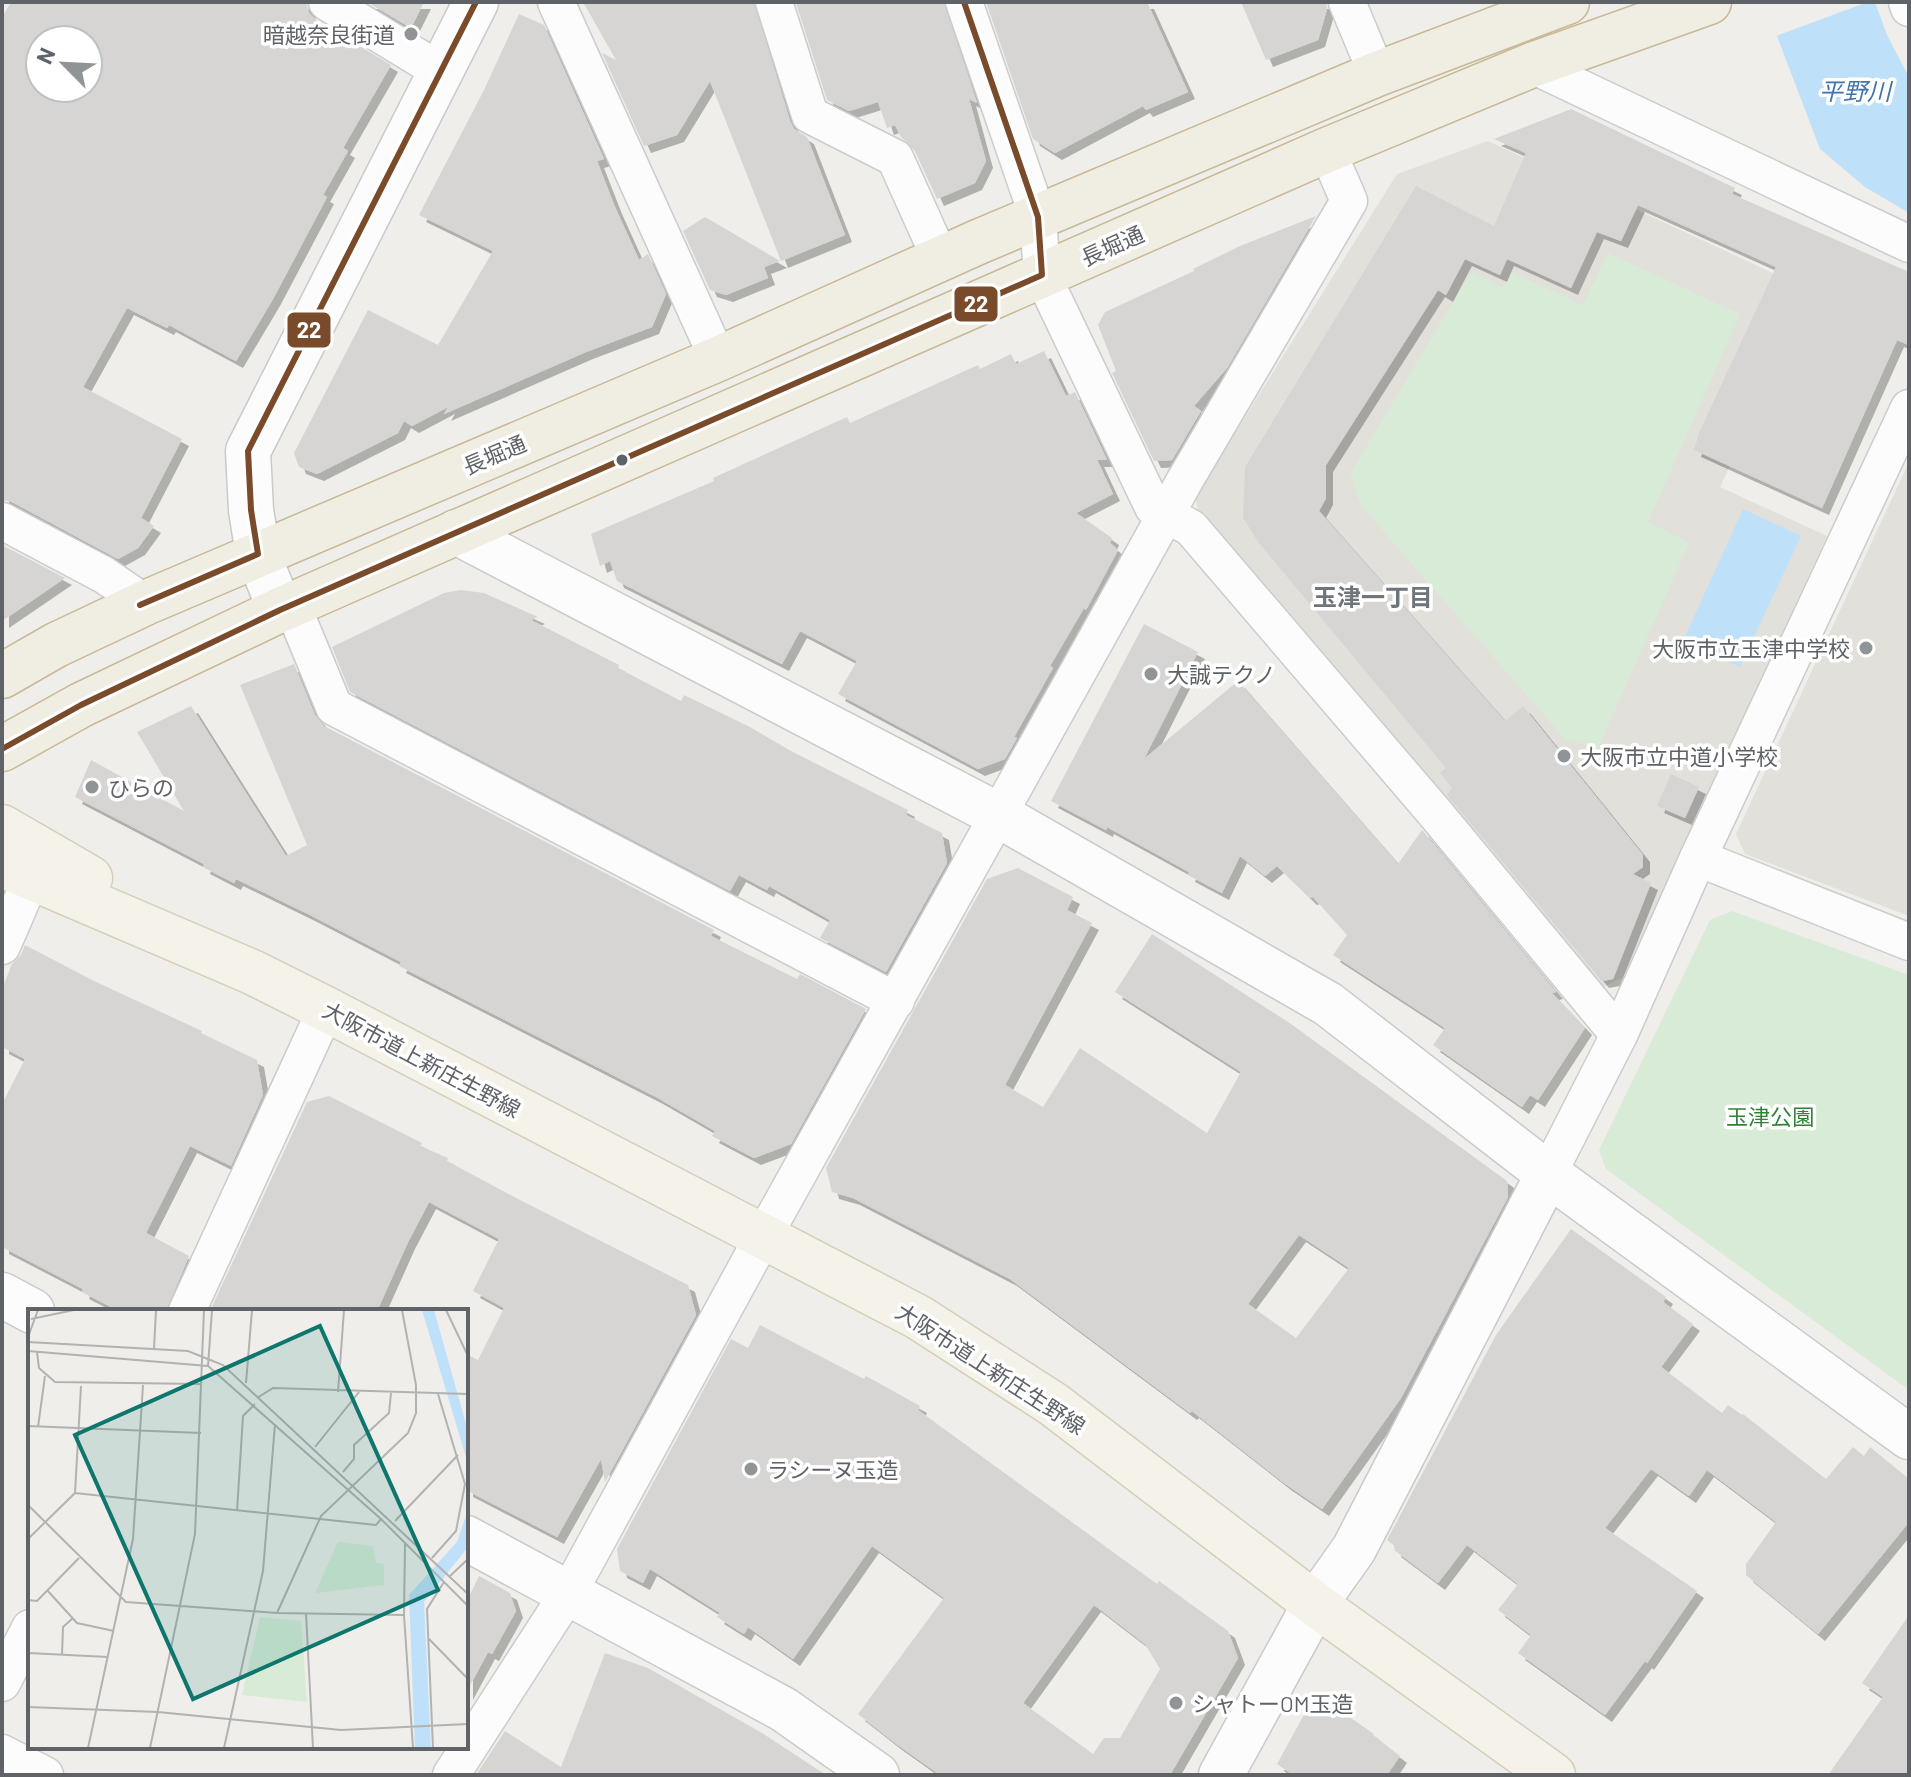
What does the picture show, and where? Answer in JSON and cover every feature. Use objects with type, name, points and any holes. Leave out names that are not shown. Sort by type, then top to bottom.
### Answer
[{"type":"highway","name":"長堀通","points":[[2,676],[56,645],[145,603],[718,359],[940,258],[1377,74],[1567,2]]},
{"type":"highway","name":"長堀通","points":[[2,749],[81,705],[286,608],[1327,150],[1532,65],[1709,2]]},
{"type":"main road","name":"大阪市道上新庄生野線","points":[[2,827],[252,972],[918,1317],[1053,1404],[1315,1604],[1553,1775]]},
{"type":"main road","name":"大阪市道上新庄生野線","points":[[16,872],[252,972]]},
{"type":"street","points":[[327,2],[442,72]]},
{"type":"street","points":[[476,2],[248,451],[251,510],[258,554],[334,707],[896,1001]]},
{"type":"street","points":[[556,2],[718,359]]},
{"type":"street","points":[[774,2],[810,115],[895,158],[940,258]]},
{"type":"street","points":[[964,2],[1038,217],[1042,275],[1153,507],[1191,528],[1200,538],[1445,824],[1619,1035]]},
{"type":"street","points":[[1347,2],[1377,74]]},
{"type":"street","points":[[1907,2],[1909,8]]},
{"type":"street","points":[[1532,65],[1909,244]]},
{"type":"street","points":[[468,1749],[569,1592],[763,1237],[1167,515],[1349,201],[1327,150]]},
{"type":"street","points":[[1221,1775],[1315,1604],[1354,1549],[1619,1035],[1698,858],[1909,408]]},
{"type":"street","points":[[2,521],[104,575],[145,603]]},
{"type":"street","points":[[456,532],[1000,816],[1328,1004],[1548,1174],[1909,1437]]},
{"type":"street","points":[[1698,858],[1909,942]]},
{"type":"street","points":[[2,946],[16,872]]},
{"type":"street","points":[[188,1309],[326,1009]]},
{"type":"street","points":[[2,1295],[28,1309]]},
{"type":"street","points":[[468,1539],[783,1709],[877,1775]]},
{"type":"street","points":[[2,1683],[28,1632]]},
{"type":"street","points":[[451,1775],[468,1749]]},
{"type":"street","points":[[2,1753],[45,1775]]},
{"type":"shaded area","name":"大阪市立中道小学校","points":[[1488,141],[1812,291],[1720,487],[1827,536],[1623,977],[1600,989],[1199,516],[1195,497],[1397,174]]},
{"type":"shaded area","name":"大阪市立玉津中学校","points":[[1909,462],[1909,916],[1745,854],[1736,834]]},
{"type":"green space","points":[[1608,253],[1740,314],[1648,522],[1689,543],[1598,748],[1565,739],[1361,506],[1350,474],[1471,272],[1503,288],[1511,272],[1583,305]]},
{"type":"green space","name":"玉津公園","points":[[1732,911],[1909,975],[1909,1390],[1606,1169],[1599,1150],[1710,920]]},
{"type":"water","name":"平野川","points":[[1764,2],[1875,2],[1887,35],[1909,77],[1909,213],[1865,187],[1820,149]]},
{"type":"water","points":[[1743,509],[1801,536],[1740,667],[1683,641]]},
{"type":"pier","points":[[1760,2],[1868,2],[1773,37]]},
{"type":"building","points":[[11,2],[306,2],[309,13],[316,20],[391,65],[343,148],[348,151],[323,195],[327,197],[236,361],[169,325],[167,328],[127,308],[83,387],[182,439],[141,518],[154,526],[138,548],[118,559],[12,502],[2,500],[2,17]]},
{"type":"building","points":[[367,2],[424,2],[411,28]]},
{"type":"building","points":[[583,2],[754,2],[790,121],[794,129],[807,137],[845,235],[781,261],[710,81],[677,135],[644,146],[602,53],[616,60]]},
{"type":"building","points":[[944,2],[977,103],[969,99],[986,161],[975,183],[937,199],[914,149],[901,137],[895,125],[887,128],[878,102],[849,111],[827,100],[796,3]]},
{"type":"building","points":[[986,2],[1147,2],[1188,92],[1146,110],[1143,106],[1055,153],[1033,139]]},
{"type":"building","points":[[1241,2],[1326,2],[1327,9],[1318,40],[1266,60]]},
{"type":"building","points":[[519,14],[544,25],[604,159],[597,161],[639,260],[648,254],[666,294],[652,327],[586,352],[444,414],[448,407],[412,426],[404,421],[398,433],[317,474],[299,467],[294,453],[368,310],[438,345],[493,251],[419,215],[484,90]]},
{"type":"building","points":[[1571,109],[1735,188],[1732,194],[1909,272],[1909,345],[1897,340],[1822,508],[1694,450],[1776,267],[1638,205],[1621,241],[1597,232],[1571,288],[1507,259],[1500,275],[1465,259],[1446,295],[1438,290],[1326,465],[1326,498],[1319,511],[1505,721],[1523,706],[1643,855],[1643,867],[1633,874],[1651,883],[1613,979],[1602,981],[1447,795],[1452,788],[1440,773],[1446,768],[1259,543],[1243,518],[1245,467],[1416,186],[1494,226],[1526,153],[1494,139]]},
{"type":"building","points":[[1316,216],[1227,368],[1194,406],[1201,411],[1172,460],[1154,461],[1112,373],[1116,371],[1098,325],[1105,312],[1240,246]]},
{"type":"building","points":[[705,217],[780,261],[764,267],[768,278],[726,295],[710,290],[683,231]]},
{"type":"building","points":[[1044,351],[1066,396],[1075,392],[1107,460],[1097,460],[1113,494],[1076,513],[1112,538],[1110,543],[1118,550],[1086,610],[1084,608],[1050,666],[1053,668],[1005,759],[978,769],[838,694],[857,661],[800,631],[782,664],[617,581],[610,561],[600,566],[591,534],[714,481],[713,478],[847,417],[850,423],[978,365],[980,369],[1011,354],[1016,364]]},
{"type":"building","points":[[2,545],[65,578],[2,621]]},
{"type":"building","points":[[461,590],[484,593],[538,617],[531,620],[681,701],[684,695],[750,727],[908,810],[906,815],[942,833],[947,863],[886,972],[820,938],[830,920],[769,886],[767,890],[739,875],[730,891],[350,692],[332,647],[444,593]]},
{"type":"building","points":[[1144,624],[1198,652],[1144,759],[1238,681],[1398,864],[1422,830],[1556,992],[1552,993],[1585,1028],[1538,1100],[1530,1095],[1522,1107],[1433,1045],[1445,1028],[1333,955],[1347,935],[1313,897],[1310,898],[1277,866],[1265,876],[1240,856],[1222,893],[1107,827],[1106,830],[1051,801]]},
{"type":"building","points":[[294,664],[315,715],[324,726],[714,930],[711,936],[797,979],[800,974],[866,1009],[791,1144],[754,1158],[712,1136],[715,1131],[656,1097],[399,966],[401,962],[310,915],[236,879],[234,883],[203,867],[204,864],[75,797],[91,760],[184,811],[137,732],[191,706],[286,856],[307,845],[240,685]]},
{"type":"building","points":[[1671,774],[1699,787],[1685,818],[1657,806]]},
{"type":"building","points":[[1018,868],[1073,897],[1067,910],[1092,923],[1005,1085],[1043,1107],[1080,1048],[1207,1133],[1241,1072],[1115,992],[1152,934],[1291,1024],[1507,1181],[1508,1197],[1401,1398],[1322,1509],[1010,1279],[853,1198],[832,1192],[826,1168],[987,879]],"holes":[[[1299,1235],[1349,1268],[1296,1338],[1248,1304]]]},
{"type":"building","points":[[25,945],[257,1060],[263,1095],[231,1166],[190,1146],[146,1233],[189,1256],[167,1309],[115,1309],[2,1247],[2,1104],[25,1059],[2,1047],[2,989],[12,964]]},
{"type":"building","points":[[329,1096],[422,1143],[420,1146],[448,1158],[447,1161],[520,1200],[688,1285],[696,1315],[605,1482],[601,1459],[557,1537],[468,1491],[468,1355],[478,1360],[504,1308],[473,1291],[499,1239],[429,1202],[378,1309],[211,1309],[307,1102]]},
{"type":"building","points":[[1571,1229],[1666,1297],[1663,1302],[1693,1324],[1661,1367],[1722,1413],[1728,1405],[1743,1414],[1826,1479],[1853,1447],[1864,1456],[1870,1447],[1909,1479],[1909,1522],[1818,1634],[1746,1575],[1746,1564],[1776,1522],[1707,1470],[1689,1496],[1651,1469],[1605,1528],[1697,1591],[1647,1663],[1645,1661],[1605,1715],[1518,1653],[1531,1635],[1498,1610],[1518,1584],[1467,1545],[1438,1583],[1394,1550],[1396,1547],[1387,1540],[1496,1335]]},
{"type":"building","points":[[760,1325],[920,1406],[918,1410],[1157,1584],[1159,1581],[1228,1631],[1238,1658],[1170,1775],[940,1775],[895,1743],[858,1714],[944,1598],[872,1546],[793,1659],[748,1627],[744,1634],[717,1617],[720,1613],[650,1569],[643,1583],[620,1571],[617,1549],[731,1339],[748,1348]],"holes":[[[1094,1605],[1145,1644],[1160,1669],[1120,1738],[1104,1738],[1093,1754],[1023,1703]]]},
{"type":"building","points":[[479,1576],[510,1593],[516,1611],[492,1654],[488,1652],[468,1689],[468,1599]]},
{"type":"building","points":[[1909,1615],[1909,1775],[1828,1775],[1883,1697],[1862,1683]]},
{"type":"building","points":[[605,1653],[648,1668],[762,1733],[826,1775],[476,1775],[505,1731],[561,1767]]},
{"type":"building","points":[[1334,1706],[1400,1756],[1387,1775],[1293,1775],[1277,1764],[1306,1711]]},
{"type":"transit line","name":"22","points":[[140,605],[258,554],[251,510],[248,451],[476,2]]},
{"type":"transit line","name":"22","points":[[2,749],[81,705],[280,610],[1042,275],[1038,217],[964,2]]},
{"type":"place","name":"暗越奈良街道","points":[[411,34]]},
{"type":"place","name":"大阪市立玉津中学校","points":[[1866,648]]},
{"type":"place","name":"大誠テクノ","points":[[1151,674]]},
{"type":"place","name":"大阪市立中道小学校","points":[[1564,756]]},
{"type":"place","name":"ひらの","points":[[92,787]]},
{"type":"place","name":"ラシーヌ玉造","points":[[751,1469]]},
{"type":"place","name":"シャトーOM玉造","points":[[1176,1703]]},
{"type":"district","name":"玉津一丁目","points":[[1373,596]]}]
